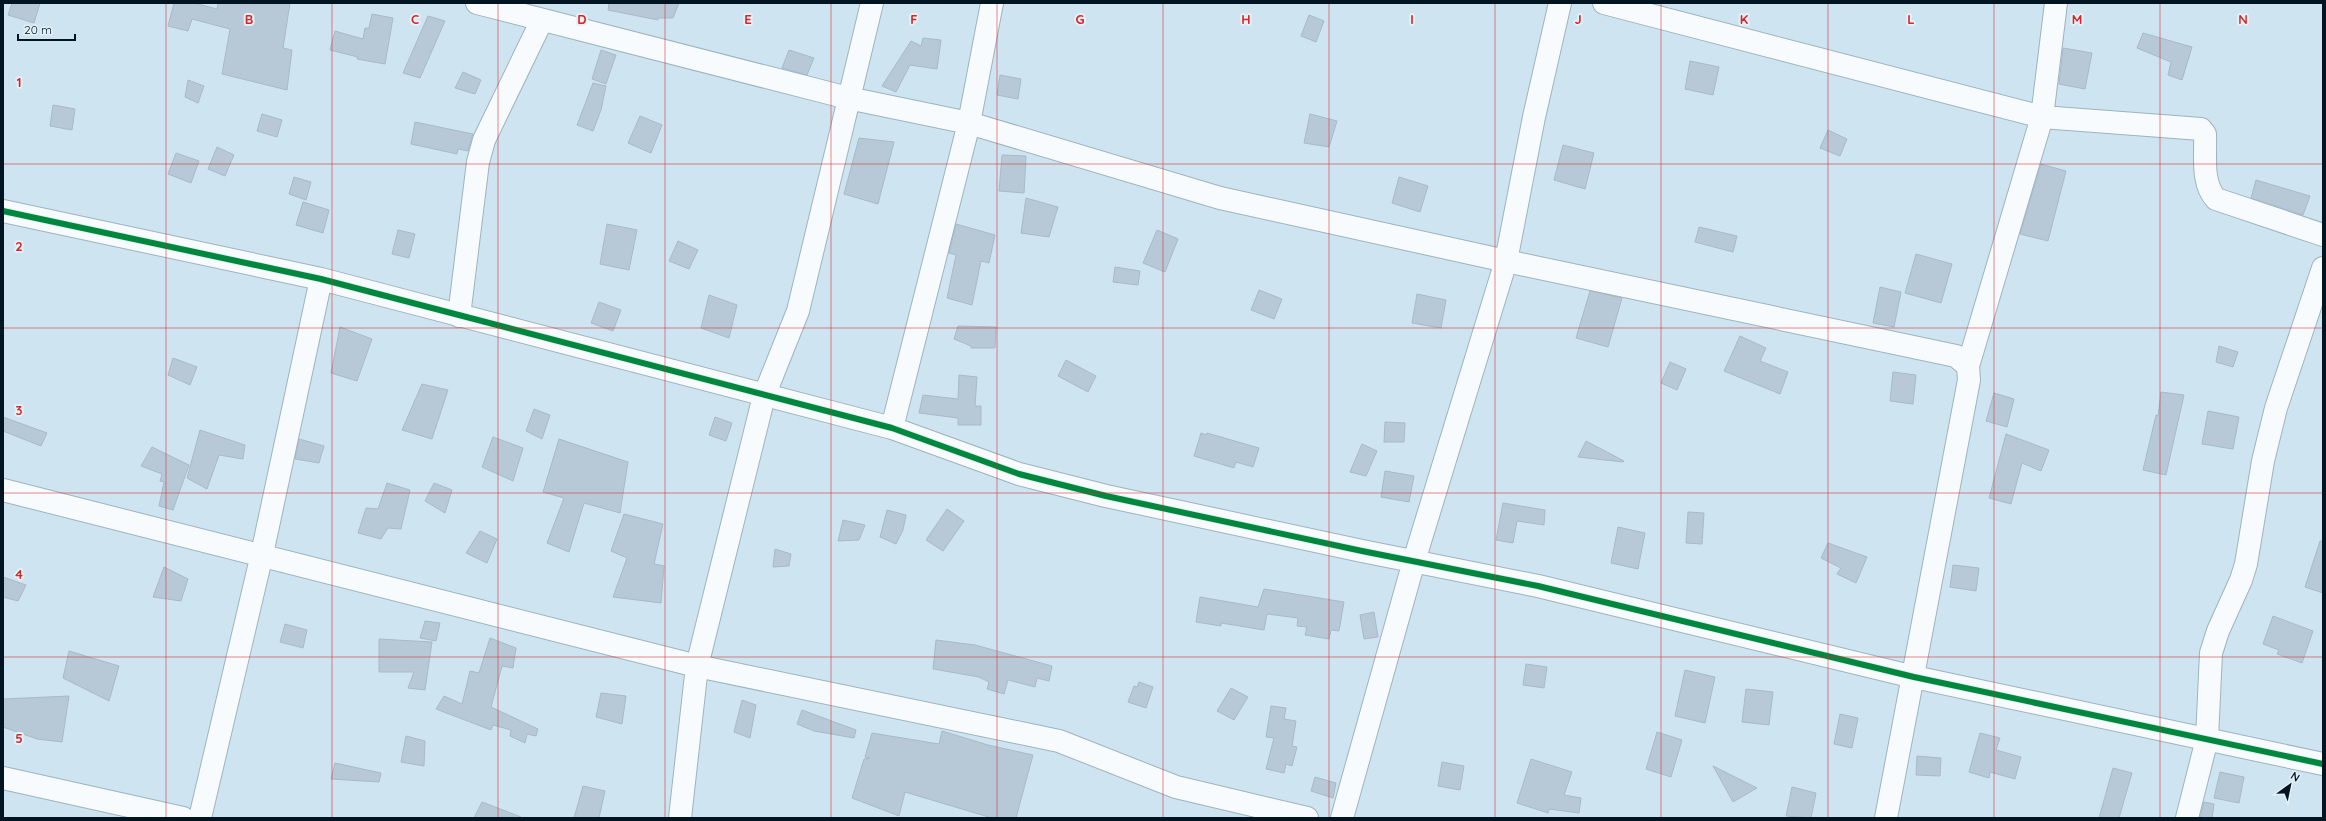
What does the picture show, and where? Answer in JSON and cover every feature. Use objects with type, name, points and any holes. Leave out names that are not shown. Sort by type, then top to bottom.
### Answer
[{"type":"street","points":[[477,3],[848,98],[969,123],[1220,198],[1506,261],[1956,356],[1968,366]]},
{"type":"street","points":[[680,818],[697,666],[764,396],[798,312],[848,98],[872,3]]},
{"type":"street","points":[[892,428],[969,123],[992,3]]},
{"type":"street","points":[[1342,818],[1414,561],[1506,261],[1534,117],[1560,3]]},
{"type":"street","points":[[1604,3],[2042,117],[2201,129],[2205,134],[2209,192],[2216,199],[2323,235]]},
{"type":"street","points":[[1886,818],[1914,677],[1969,380],[1968,366],[2042,117],[2056,3]]},
{"type":"street","points":[[459,316],[464,286],[478,162],[484,140],[542,20]]},
{"type":"street","points":[[3,211],[321,279],[764,396],[892,428],[1034,478],[1106,496],[1538,586],[1914,677],[2323,764]]},
{"type":"street","points":[[2187,818],[2207,740],[2211,654],[2218,631],[2241,580],[2246,564],[2263,461],[2276,408],[2323,268]]},
{"type":"street","points":[[200,818],[262,554],[321,279]]},
{"type":"street","points":[[438,310],[464,286]]},
{"type":"street","points":[[3,490],[262,554],[697,666],[1059,741],[1176,787],[1307,818]]},
{"type":"street","points":[[3,778],[183,818]]},
{"type":"building","points":[[12,3],[40,3],[34,23],[8,15]]},
{"type":"building","points":[[174,3],[194,3],[217,9],[218,3],[290,3],[283,48],[292,50],[287,90],[222,74],[230,29],[192,19],[188,31],[168,26]]},
{"type":"building","points":[[609,3],[679,3],[673,18],[658,18],[658,20],[608,10]]},
{"type":"building","points":[[372,14],[393,18],[385,64],[357,59],[358,57],[330,50],[335,31],[363,39],[365,28],[369,28]]},
{"type":"building","points":[[1309,15],[1324,21],[1316,42],[1301,36]]},
{"type":"building","points":[[428,16],[445,21],[420,78],[403,73]]},
{"type":"building","points":[[2143,33],[2192,47],[2182,80],[2168,75],[2171,62],[2137,48]]},
{"type":"building","points":[[923,38],[941,40],[937,69],[910,65],[896,92],[882,86],[911,41],[921,46]]},
{"type":"building","points":[[2063,48],[2092,53],[2085,89],[2059,84]]},
{"type":"building","points":[[601,50],[616,55],[606,84],[592,79]]},
{"type":"building","points":[[789,50],[814,58],[807,75],[782,68]]},
{"type":"building","points":[[1690,61],[1719,67],[1713,95],[1685,89]]},
{"type":"building","points":[[463,72],[481,80],[475,94],[455,88]]},
{"type":"building","points":[[1000,75],[1021,79],[1018,99],[997,95]]},
{"type":"building","points":[[188,80],[204,86],[198,103],[185,97]]},
{"type":"building","points":[[593,83],[606,86],[601,110],[593,131],[577,125]]},
{"type":"building","points":[[53,105],[75,109],[72,130],[50,126]]},
{"type":"building","points":[[262,114],[282,120],[277,137],[257,131]]},
{"type":"building","points":[[1310,114],[1337,121],[1329,147],[1304,143]]},
{"type":"building","points":[[640,116],[662,125],[651,153],[628,143]]},
{"type":"building","points":[[415,122],[473,134],[468,151],[458,149],[457,154],[411,144]]},
{"type":"building","points":[[1828,130],[1847,139],[1840,156],[1820,148]]},
{"type":"building","points":[[859,138],[894,142],[878,204],[844,194]]},
{"type":"building","points":[[1563,145],[1594,153],[1585,189],[1554,180]]},
{"type":"building","points":[[217,147],[234,155],[225,176],[208,169]]},
{"type":"building","points":[[176,153],[199,161],[191,183],[168,174]]},
{"type":"building","points":[[1002,155],[1026,156],[1024,193],[999,191]]},
{"type":"building","points":[[2041,164],[2066,171],[2048,241],[2020,234]]},
{"type":"building","points":[[294,177],[311,182],[306,200],[289,194]]},
{"type":"building","points":[[1399,177],[1428,186],[1420,212],[1392,203]]},
{"type":"building","points":[[2256,180],[2310,196],[2303,215],[2251,198]]},
{"type":"building","points":[[1026,198],[1058,207],[1049,237],[1021,233]]},
{"type":"building","points":[[303,202],[329,210],[323,233],[296,225]]},
{"type":"building","points":[[607,224],[637,230],[629,270],[600,264]]},
{"type":"building","points":[[956,224],[995,235],[989,263],[981,261],[972,305],[947,298],[956,255],[949,253]]},
{"type":"building","points":[[1699,227],[1737,236],[1733,252],[1695,242]]},
{"type":"building","points":[[398,230],[415,234],[409,258],[392,254]]},
{"type":"building","points":[[1157,230],[1178,239],[1165,272],[1143,263]]},
{"type":"building","points":[[678,241],[698,250],[689,269],[669,261]]},
{"type":"building","points":[[1916,254],[1952,264],[1941,303],[1905,293]]},
{"type":"building","points":[[1115,267],[1140,271],[1138,285],[1113,282]]},
{"type":"building","points":[[1880,287],[1901,292],[1894,327],[1873,323]]},
{"type":"building","points":[[1259,290],[1282,299],[1274,319],[1251,310]]},
{"type":"building","points":[[1590,291],[1622,298],[1608,347],[1576,338]]},
{"type":"building","points":[[1417,294],[1446,300],[1441,328],[1412,323]]},
{"type":"building","points":[[709,295],[737,305],[729,338],[701,328]]},
{"type":"building","points":[[599,302],[621,310],[613,331],[591,323]]},
{"type":"building","points":[[958,326],[996,327],[995,348],[971,348],[971,346],[954,339]]},
{"type":"building","points":[[340,327],[372,339],[357,381],[331,373]]},
{"type":"building","points":[[1740,336],[1766,348],[1760,361],[1788,372],[1780,394],[1724,371]]},
{"type":"building","points":[[2219,346],[2238,352],[2233,367],[2216,362]]},
{"type":"building","points":[[173,358],[197,367],[190,385],[168,375]]},
{"type":"building","points":[[1066,360],[1096,376],[1088,392],[1058,376]]},
{"type":"building","points":[[1670,362],[1686,369],[1677,390],[1661,383]]},
{"type":"building","points":[[1893,372],[1916,375],[1913,404],[1890,401]]},
{"type":"building","points":[[959,375],[977,377],[975,406],[981,406],[981,425],[958,425],[958,418],[919,413],[923,395],[958,399]]},
{"type":"building","points":[[422,384],[448,390],[432,439],[402,430]]},
{"type":"building","points":[[2161,392],[2184,395],[2166,475],[2143,470],[2156,415],[2158,416]]},
{"type":"building","points":[[1994,393],[2014,399],[2007,427],[1986,421]]},
{"type":"building","points":[[534,409],[550,415],[542,439],[526,431]]},
{"type":"building","points":[[2208,411],[2239,417],[2233,449],[2202,444]]},
{"type":"building","points":[[3,417],[47,433],[41,446],[3,431]]},
{"type":"building","points":[[715,417],[732,423],[726,441],[709,435]]},
{"type":"building","points":[[1385,422],[1405,423],[1404,442],[1384,442]]},
{"type":"building","points":[[200,430],[245,445],[243,459],[219,455],[207,489],[187,478]]},
{"type":"building","points":[[1201,433],[1206,435],[1207,433],[1259,448],[1253,467],[1236,462],[1234,468],[1194,456]]},
{"type":"building","points":[[2006,434],[2049,450],[2041,471],[2022,463],[2011,504],[1989,498]]},
{"type":"building","points":[[493,437],[523,448],[513,481],[482,467]]},
{"type":"building","points":[[299,439],[324,446],[319,463],[295,459]]},
{"type":"building","points":[[559,439],[628,462],[620,513],[584,503],[569,552],[547,543],[564,498],[543,492]]},
{"type":"building","points":[[1586,441],[1624,461],[1578,457]]},
{"type":"building","points":[[1362,444],[1377,451],[1366,476],[1350,472]]},
{"type":"building","points":[[152,447],[189,465],[173,510],[159,506],[164,482],[160,481],[162,474],[141,466]]},
{"type":"building","points":[[1385,471],[1414,476],[1409,502],[1381,497]]},
{"type":"building","points":[[387,483],[410,490],[401,529],[388,528],[381,539],[358,533],[366,508],[378,509]]},
{"type":"building","points":[[434,483],[452,490],[445,513],[425,501]]},
{"type":"building","points":[[1503,503],[1545,510],[1544,525],[1517,521],[1513,543],[1496,540]]},
{"type":"building","points":[[947,509],[964,521],[943,551],[926,540]]},
{"type":"building","points":[[887,510],[906,515],[903,530],[896,544],[880,537]]},
{"type":"building","points":[[1688,512],[1704,513],[1702,544],[1686,543]]},
{"type":"building","points":[[624,514],[663,524],[654,564],[664,566],[661,603],[613,597],[627,558],[611,551]]},
{"type":"building","points":[[843,520],[865,525],[859,540],[838,541]]},
{"type":"building","points":[[1618,527],[1645,533],[1638,569],[1611,563]]},
{"type":"building","points":[[480,531],[497,539],[487,563],[466,553]]},
{"type":"building","points":[[2320,541],[2323,541],[2323,593],[2305,587]]},
{"type":"building","points":[[1828,543],[1867,557],[1856,583],[1837,574],[1841,568],[1821,558]]},
{"type":"building","points":[[775,549],[791,554],[789,566],[773,567]]},
{"type":"building","points":[[1953,565],[1979,568],[1976,591],[1950,587]]},
{"type":"building","points":[[164,567],[188,579],[181,601],[153,597]]},
{"type":"building","points":[[3,577],[26,585],[18,601],[3,597]]},
{"type":"building","points":[[1264,589],[1344,602],[1339,631],[1331,630],[1329,639],[1305,635],[1307,627],[1297,626],[1298,618],[1267,614],[1264,630],[1221,623],[1221,626],[1196,622],[1200,597],[1258,607]]},
{"type":"building","points":[[1374,612],[1378,637],[1364,639],[1360,615]]},
{"type":"building","points":[[2273,616],[2313,631],[2302,663],[2277,654],[2279,650],[2263,644]]},
{"type":"building","points":[[425,621],[440,623],[436,641],[420,638]]},
{"type":"building","points":[[285,624],[307,630],[303,648],[280,642]]},
{"type":"building","points":[[490,638],[516,648],[513,668],[502,666],[491,707],[538,729],[536,736],[527,734],[525,743],[510,736],[511,730],[493,725],[491,730],[436,709],[444,696],[462,704],[470,671],[479,673]]},
{"type":"building","points":[[379,639],[432,642],[425,690],[408,688],[414,672],[379,672]]},
{"type":"building","points":[[936,640],[975,645],[1052,666],[1049,681],[1037,678],[1035,687],[1008,680],[1004,694],[987,689],[989,682],[979,677],[933,669]]},
{"type":"building","points":[[69,651],[119,666],[109,701],[63,678]]},
{"type":"building","points":[[1526,664],[1547,667],[1544,688],[1523,685]]},
{"type":"building","points":[[1685,670],[1715,677],[1705,723],[1675,716]]},
{"type":"building","points":[[1139,682],[1153,687],[1146,708],[1128,702],[1134,686],[1137,687]]},
{"type":"building","points":[[1231,688],[1248,697],[1234,720],[1217,711]]},
{"type":"building","points":[[1746,689],[1773,692],[1769,725],[1742,722]]},
{"type":"building","points":[[601,693],[626,696],[622,724],[596,717]]},
{"type":"building","points":[[69,696],[62,742],[37,739],[3,727],[3,699]]},
{"type":"building","points":[[742,700],[756,705],[750,738],[734,732]]},
{"type":"building","points":[[1271,706],[1286,708],[1284,719],[1296,721],[1292,746],[1297,747],[1292,766],[1286,764],[1284,773],[1266,769],[1274,738],[1266,737]]},
{"type":"building","points":[[802,710],[856,730],[854,738],[814,731],[797,724]]},
{"type":"building","points":[[1840,714],[1858,718],[1852,748],[1834,744]]},
{"type":"building","points":[[942,731],[988,745],[1033,755],[1016,818],[992,818],[905,792],[899,816],[852,798],[864,759],[870,758],[865,757],[872,733],[939,744]]},
{"type":"building","points":[[1657,732],[1682,740],[1671,777],[1646,769]]},
{"type":"building","points":[[1980,733],[2000,738],[1996,750],[2021,757],[2015,779],[1990,772],[1989,778],[1969,772]]},
{"type":"building","points":[[406,736],[425,741],[424,766],[401,762]]},
{"type":"building","points":[[1917,756],[1941,758],[1940,776],[1916,775]]},
{"type":"building","points":[[1531,759],[1572,772],[1564,795],[1581,798],[1579,813],[1549,809],[1548,813],[1517,803]]},
{"type":"building","points":[[1442,762],[1464,766],[1460,790],[1438,786]]},
{"type":"building","points":[[335,763],[381,773],[379,782],[331,779]]},
{"type":"building","points":[[1713,766],[1757,788],[1733,802]]},
{"type":"building","points":[[2113,768],[2132,773],[2119,818],[2099,818]]},
{"type":"building","points":[[2220,772],[2244,777],[2239,803],[2214,798]]},
{"type":"building","points":[[1315,777],[1336,783],[1333,798],[1311,791]]},
{"type":"building","points":[[583,786],[605,791],[599,818],[574,818]]},
{"type":"building","points":[[1792,787],[1816,793],[1811,818],[1786,816]]},
{"type":"building","points":[[482,802],[521,817],[521,818],[474,818]]},
{"type":"building","points":[[2204,802],[2214,804],[2212,818],[2200,818]]},
{"type":"cycle path","points":[[3,211],[321,279],[892,428],[1019,474],[1106,496],[1362,551],[1538,586],[1914,677],[2323,764]]}]
